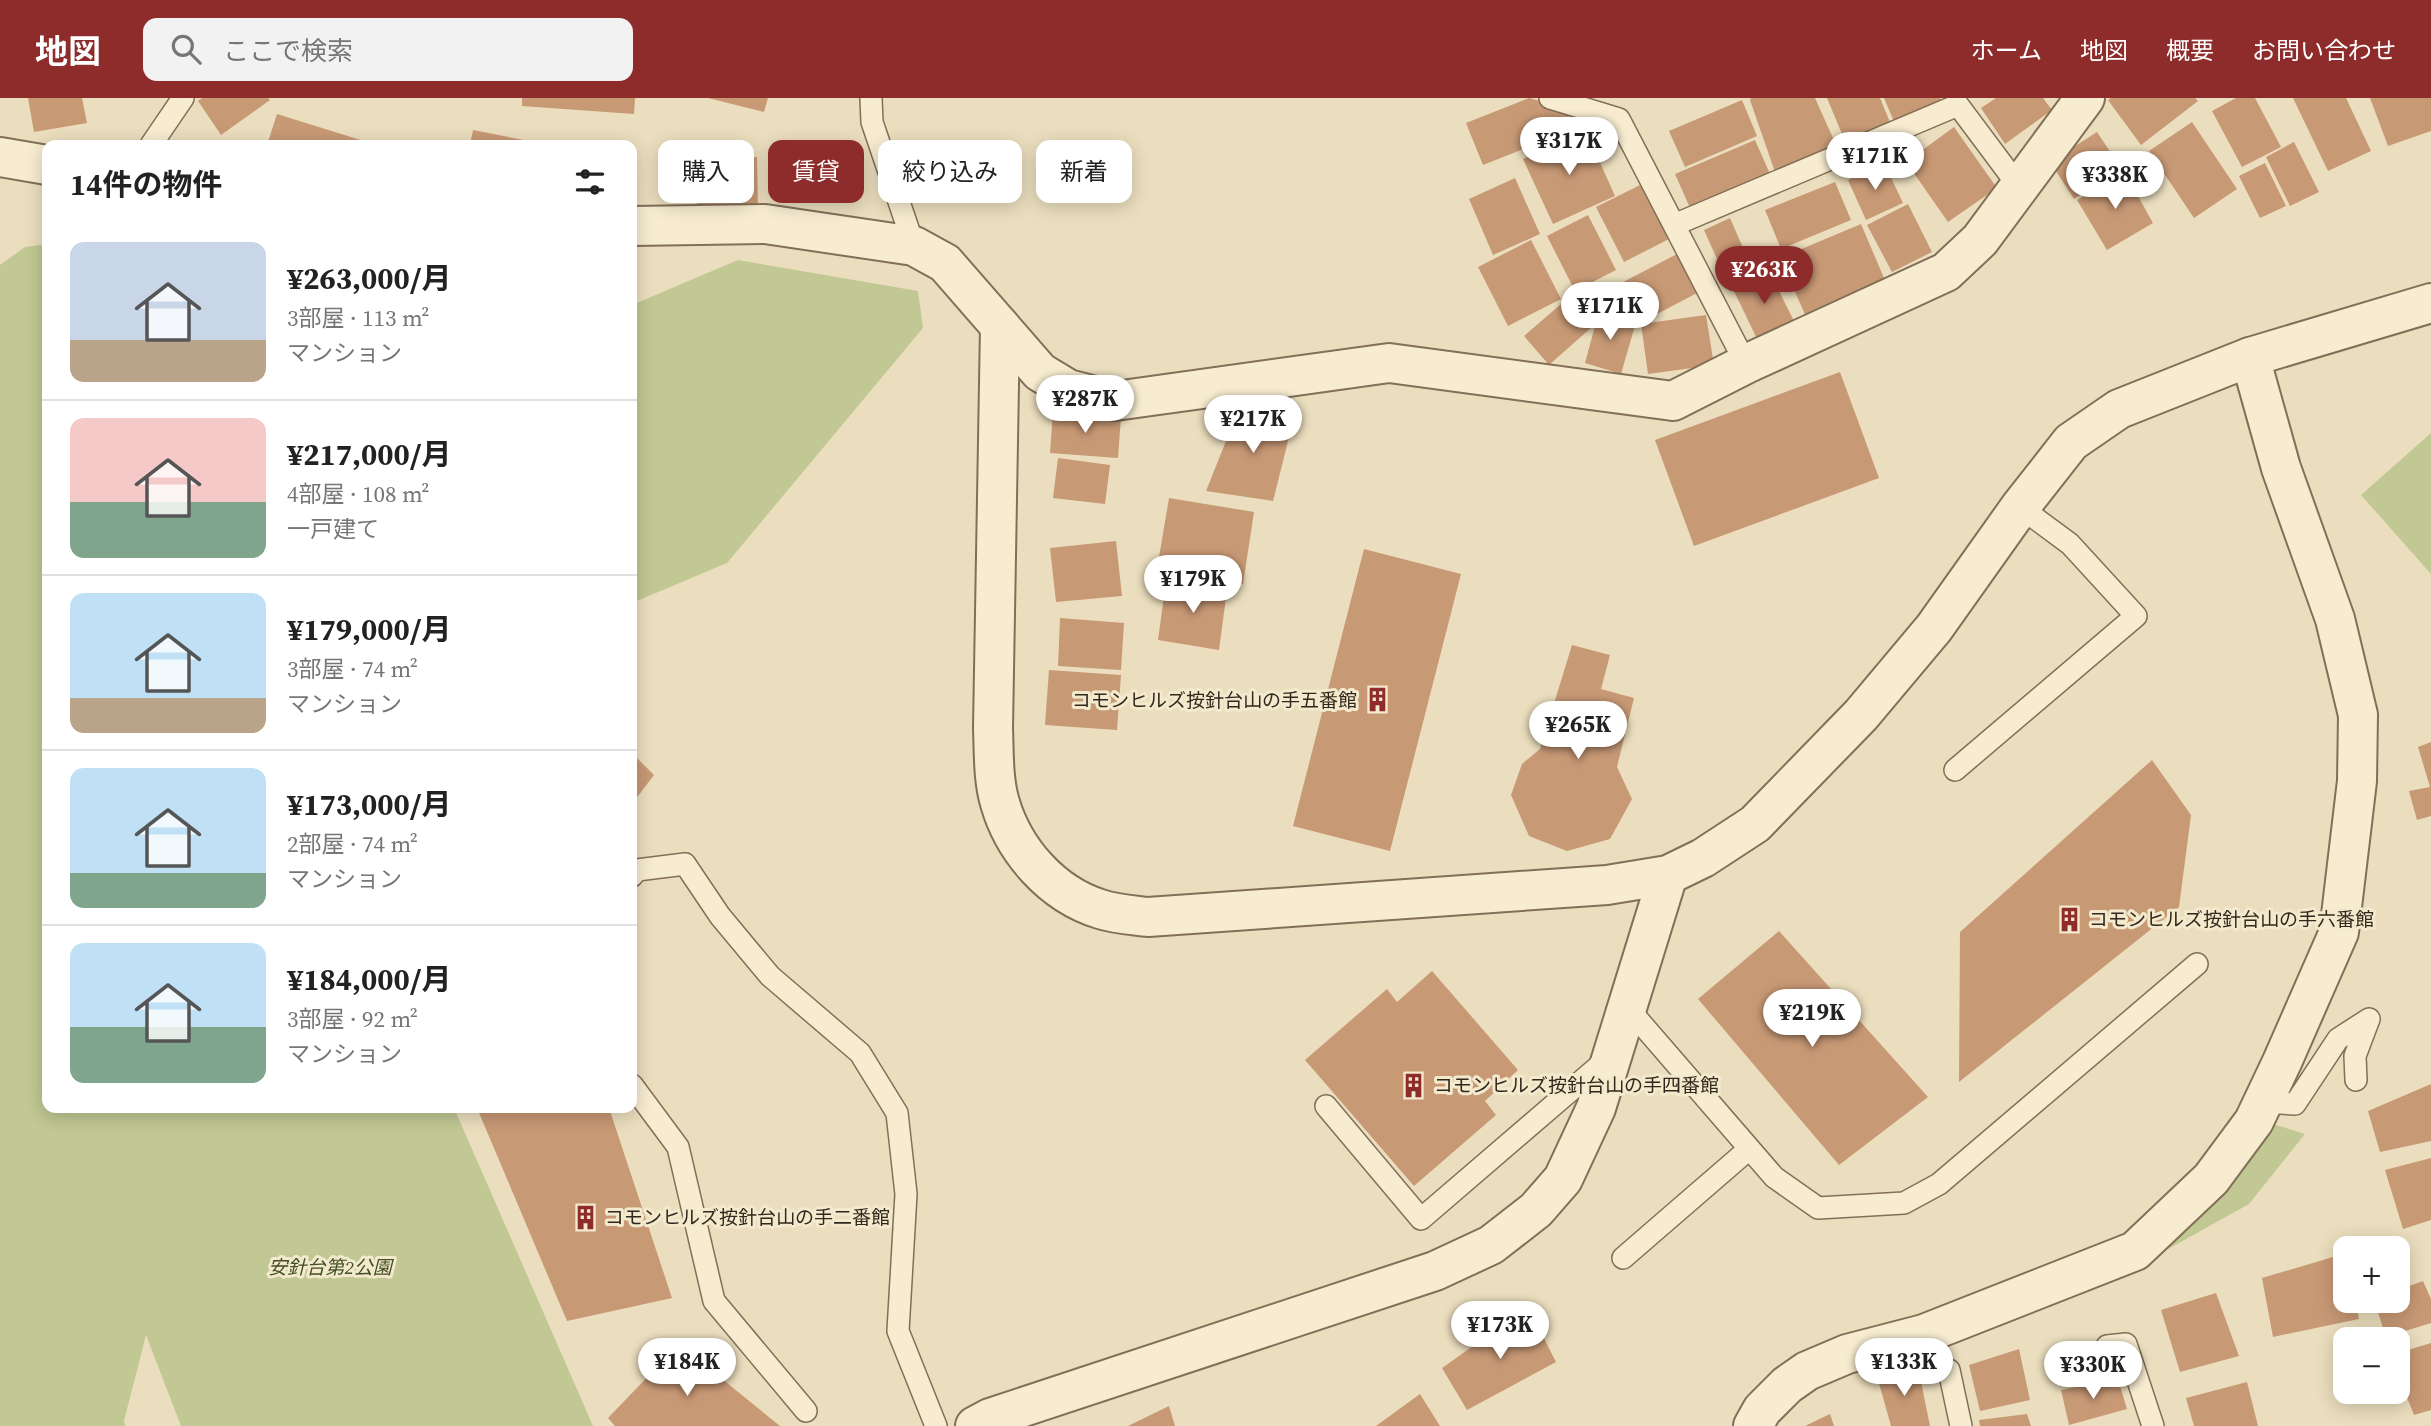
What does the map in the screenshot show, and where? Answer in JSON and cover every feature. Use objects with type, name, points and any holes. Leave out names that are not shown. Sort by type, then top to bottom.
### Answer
[{"type":"street","points":[[637,226],[765,224],[914,246],[944,263],[1040,372],[1068,389],[1115,401],[1389,363],[1673,401],[1746,364],[1946,272],[1980,240],[2085,98]]},
{"type":"street","points":[[0,157],[42,164]]},
{"type":"street","points":[[1000,326],[994,766],[999,802],[1023,853],[1040,872],[1079,900],[1099,909],[1148,917],[1596,886],[1668,875],[1703,858],[1755,824],[1861,715],[1934,628],[2020,507],[2071,442],[2119,409],[2250,357],[2431,303]]},
{"type":"street","points":[[1753,1426],[1762,1409],[1787,1385],[1807,1371],[1847,1354],[1924,1334],[2135,1251],[2211,1179],[2254,1121],[2263,1102],[2339,932],[2357,781],[2358,715],[2335,619],[2281,468],[2250,357]]},
{"type":"street","points":[[975,1426],[990,1418],[1435,1271],[1492,1245],[1536,1210],[1563,1179],[1596,1108],[1668,875]]},
{"type":"lane","points":[[154,140],[183,98]]},
{"type":"lane","points":[[871,98],[872,122],[914,246]]},
{"type":"lane","points":[[1549,98],[1619,119],[1746,364]]},
{"type":"lane","points":[[1674,225],[1958,105],[2020,188]]},
{"type":"lane","points":[[1955,770],[2136,616],[2070,544],[2020,507]]},
{"type":"lane","points":[[637,870],[685,864],[720,916],[770,976],[860,1053],[897,1113],[906,1194],[898,1331],[936,1426]]},
{"type":"lane","points":[[1627,1007],[1774,1177],[1818,1208],[1904,1203],[1939,1184],[2197,964]]},
{"type":"lane","points":[[2263,1102],[2295,1104],[2338,1039],[2369,1019],[2355,1056],[2356,1080]]},
{"type":"lane","points":[[1326,1106],[1421,1219],[1613,1055]]},
{"type":"lane","points":[[637,1093],[678,1147],[714,1301],[806,1411]]},
{"type":"lane","points":[[1623,1258],[1749,1149]]},
{"type":"lane","points":[[2107,1346],[2126,1344],[2153,1426]]},
{"type":"lane","points":[[1949,1370],[1961,1426]]},
{"type":"green space","name":"安針台第2公園","points":[[42,245],[42,1113],[456,1113],[593,1426],[181,1426],[146,1335],[125,1426],[0,1426],[0,265],[25,247]]},
{"type":"green space","points":[[738,260],[918,291],[923,328],[727,563],[637,601],[637,303]]},
{"type":"green space","points":[[2431,433],[2431,574],[2361,495]]},
{"type":"green space","points":[[2273,1124],[2305,1134],[2249,1204],[2143,1263]]},
{"type":"building","points":[[28,98],[82,98],[87,123],[34,132]]},
{"type":"building","points":[[202,98],[270,100],[221,135],[198,101]]},
{"type":"building","points":[[522,98],[635,98],[634,114],[522,106]]},
{"type":"building","points":[[708,98],[768,98],[764,112]]},
{"type":"building","points":[[1529,98],[1565,108],[1574,129],[1483,165],[1466,123]]},
{"type":"building","points":[[1751,98],[1815,98],[1837,147],[1776,175]]},
{"type":"building","points":[[1827,98],[1880,98],[1892,127],[1847,146]]},
{"type":"building","points":[[1884,98],[1940,98],[1942,103],[1895,124]]},
{"type":"building","points":[[1996,98],[2043,98],[2052,110],[2005,144],[1981,108]]},
{"type":"building","points":[[2195,98],[2198,101],[2141,145],[2108,100]]},
{"type":"building","points":[[2236,98],[2255,98],[2281,147],[2242,167],[2212,111]]},
{"type":"building","points":[[2293,98],[2346,98],[2371,151],[2328,171]]},
{"type":"building","points":[[2370,98],[2431,98],[2431,131],[2388,146]]},
{"type":"building","points":[[1742,100],[1757,136],[1685,167],[1669,131]]},
{"type":"building","points":[[277,114],[361,140],[269,140]]},
{"type":"building","points":[[2192,122],[2237,189],[2194,218],[2149,151]]},
{"type":"building","points":[[1954,127],[1997,188],[1948,222],[1906,162]]},
{"type":"building","points":[[473,130],[524,140],[471,140]]},
{"type":"building","points":[[1586,131],[1615,196],[1553,224],[1523,159]]},
{"type":"building","points":[[2097,132],[2121,168],[2074,199],[2050,162]]},
{"type":"building","points":[[1755,140],[1770,174],[1690,208],[1675,174]]},
{"type":"building","points":[[2294,142],[2319,192],[2290,206],[2266,157]]},
{"type":"building","points":[[754,157],[757,157],[758,209],[697,211],[697,203],[754,203]]},
{"type":"building","points":[[1884,163],[1903,203],[1866,220],[1848,180]]},
{"type":"building","points":[[2265,163],[2286,206],[2260,218],[2239,176]]},
{"type":"building","points":[[2125,173],[2153,223],[2107,250],[2077,200]]},
{"type":"building","points":[[1515,178],[1540,234],[1493,255],[1469,199]]},
{"type":"building","points":[[1835,182],[1851,220],[1781,249],[1765,210]]},
{"type":"building","points":[[1642,184],[1669,239],[1624,262],[1596,207]]},
{"type":"building","points":[[1908,204],[1932,252],[1892,272],[1867,225]]},
{"type":"building","points":[[1588,215],[1616,270],[1575,291],[1547,236]]},
{"type":"building","points":[[1730,218],[1747,257],[1721,268],[1704,230]]},
{"type":"building","points":[[1861,224],[1887,285],[1807,319],[1780,258]]},
{"type":"building","points":[[1531,240],[1561,299],[1508,326],[1478,267]]},
{"type":"building","points":[[1677,254],[1697,293],[1644,321],[1613,311],[1604,292]]},
{"type":"building","points":[[1768,269],[1796,325],[1759,343],[1732,287]]},
{"type":"building","points":[[1568,298],[1592,327],[1549,365],[1524,336]]},
{"type":"building","points":[[1599,311],[1636,322],[1621,374],[1585,363]]},
{"type":"building","points":[[1706,315],[1714,365],[1648,374],[1641,324]]},
{"type":"building","points":[[1840,372],[1879,478],[1694,546],[1655,440]]},
{"type":"building","points":[[1240,406],[1294,417],[1273,501],[1206,491]]},
{"type":"building","points":[[1053,411],[1121,417],[1118,458],[1050,453]]},
{"type":"building","points":[[1058,458],[1110,465],[1105,504],[1053,498]]},
{"type":"building","points":[[1169,498],[1254,512],[1243,584],[1157,569]]},
{"type":"building","points":[[1116,541],[1122,596],[1056,602],[1050,548]]},
{"type":"building","name":"コモンヒルズ按針台山の手五番館","points":[[1364,549],[1461,574],[1390,851],[1293,826]]},
{"type":"building","points":[[1166,581],[1227,590],[1219,650],[1158,640]]},
{"type":"building","points":[[1060,618],[1124,623],[1121,670],[1058,666]]},
{"type":"building","points":[[1572,645],[1610,655],[1601,689],[1634,698],[1617,767],[1632,799],[1610,839],[1567,851],[1529,836],[1511,795],[1522,764],[1540,749]]},
{"type":"building","points":[[1049,670],[1121,675],[1117,730],[1045,725]]},
{"type":"building","points":[[2431,742],[2431,816],[2417,820],[2409,791],[2430,787],[2418,747]]},
{"type":"building","points":[[637,758],[654,775],[637,797]]},
{"type":"building","name":"コモンヒルズ按針台山の手六番館","points":[[2152,760],[2191,815],[2179,907],[1959,1082],[1960,932]]},
{"type":"building","points":[[1779,931],[1928,1097],[1839,1165],[1698,999]]},
{"type":"building","name":"コモンヒルズ按針台山の手四番館","points":[[1432,971],[1518,1070],[1485,1101],[1496,1115],[1414,1186],[1305,1060],[1387,989],[1397,1002]]},
{"type":"building","points":[[2431,1084],[2431,1141],[2380,1152],[2368,1111]]},
{"type":"building","name":"コモンヒルズ按針台山の手二番館","points":[[479,1113],[611,1113],[672,1298],[567,1321]]},
{"type":"building","points":[[2431,1158],[2431,1220],[2403,1229],[2385,1170]]},
{"type":"building","points":[[2333,1257],[2333,1313],[2358,1313],[2359,1319],[2273,1337],[2262,1278]]},
{"type":"building","points":[[2423,1281],[2431,1299],[2431,1323],[2410,1330],[2410,1327],[2383,1327],[2378,1313],[2410,1313],[2410,1286]]},
{"type":"building","points":[[2216,1293],[2239,1356],[2180,1372],[2161,1310]]},
{"type":"building","points":[[1528,1307],[1556,1362],[1467,1410],[1442,1368]]},
{"type":"building","points":[[2431,1343],[2431,1410],[2414,1415],[2410,1404],[2410,1349]]},
{"type":"building","points":[[679,1344],[780,1426],[615,1426],[608,1418]]},
{"type":"building","points":[[2019,1349],[2030,1400],[1980,1411],[1969,1365]]},
{"type":"building","points":[[1918,1367],[1930,1426],[1891,1426],[1877,1376]]},
{"type":"building","points":[[2118,1379],[2127,1409],[2069,1425],[2061,1390]]},
{"type":"building","points":[[2247,1382],[2258,1426],[2194,1426],[2186,1398]]},
{"type":"building","points":[[1420,1394],[1440,1426],[1376,1426]]},
{"type":"building","points":[[1169,1406],[1175,1426],[1128,1426]]},
{"type":"building","points":[[1830,1414],[1834,1426],[1805,1426]]},
{"type":"building","points":[[2027,1414],[2031,1426],[1980,1426],[1979,1420]]},
{"type":"place","name":"コモンヒルズ按針台山の手五番館","points":[[1377,700]]},
{"type":"place","name":"コモンヒルズ按針台山の手六番館","points":[[2069,919]]},
{"type":"place","name":"コモンヒルズ按針台山の手四番館","points":[[1414,1085]]},
{"type":"place","name":"コモンヒルズ按針台山の手二番館","points":[[585,1217]]}]
